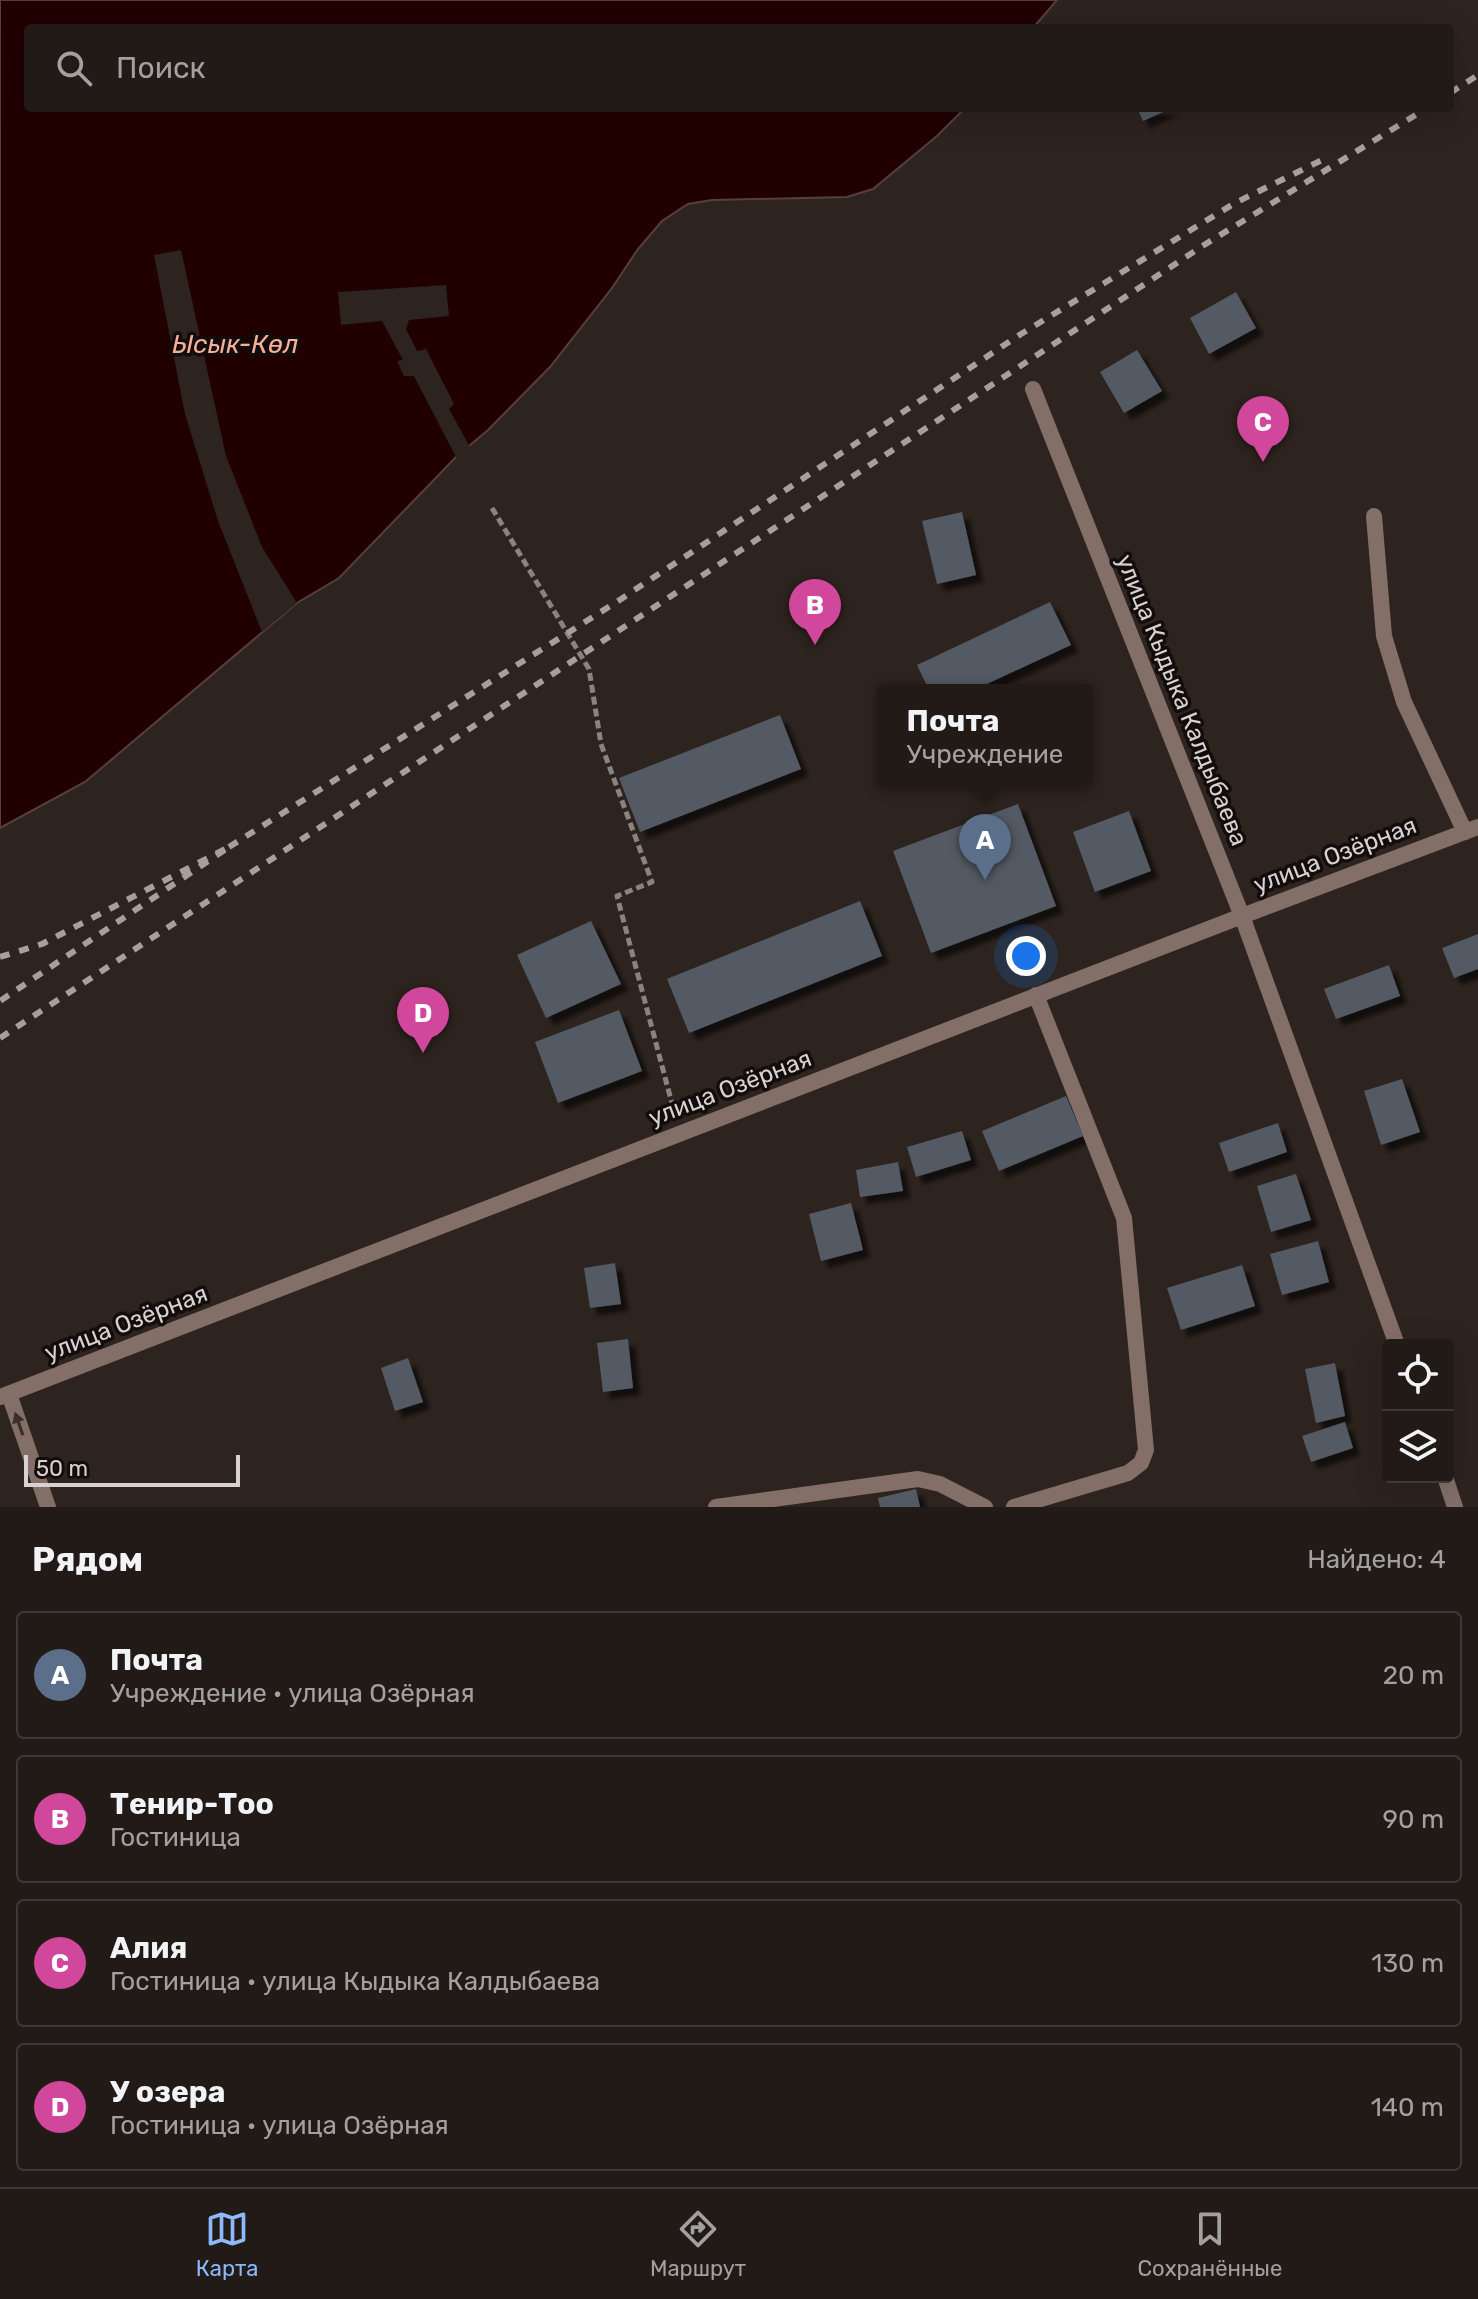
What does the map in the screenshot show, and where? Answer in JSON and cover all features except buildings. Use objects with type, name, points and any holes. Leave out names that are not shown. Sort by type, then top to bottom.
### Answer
[{"type":"street","name":"улица Кыдыка Калдыбаева","points":[[1033,389],[1242,916],[1395,1339]]},
{"type":"street","points":[[1374,516],[1384,636],[1404,702],[1472,829]]},
{"type":"street","name":"улица Озёрная","points":[[4,1395],[1472,829]]},
{"type":"street","points":[[1014,1507],[1128,1473],[1141,1463],[1146,1450],[1124,1218],[1036,995]]},
{"type":"street","points":[[4,1395],[48,1507]]},
{"type":"street","points":[[716,1507],[918,1479],[940,1484],[985,1507]]},
{"type":"street","points":[[1447,1483],[1455,1507]]},
{"type":"path","points":[[492,508],[589,669],[601,744],[652,882],[617,896],[680,1134]]},
{"type":"water","name":"Ысык-Көл","points":[[0,0],[1057,0],[1036,24],[24,24],[24,112],[961,112],[873,189],[847,197],[712,200],[688,204],[662,221],[550,367],[488,430],[456,457],[339,578],[297,603],[85,782],[0,828]]},
{"type":"pier","points":[[181,250],[226,456],[262,547],[297,603],[262,632],[218,521],[185,414],[154,255]]},
{"type":"pier","points":[[446,285],[449,316],[409,320],[406,329],[417,351],[426,349],[454,404],[449,409],[471,449],[458,461],[414,376],[404,376],[397,361],[403,360],[382,321],[341,325],[338,292]]},
{"type":"railway","points":[[1454,90],[1478,75]]},
{"type":"railway","points":[[0,1038],[1204,245],[1420,112]]},
{"type":"railway","points":[[229,847],[615,603],[1021,334],[1235,203],[1326,158]]},
{"type":"railway","points":[[0,957],[42,944],[229,847],[0,1001]]},
{"type":"place","name":"Алия","points":[[1263,462]]},
{"type":"place","name":"Тенир-Тоо","points":[[815,645]]},
{"type":"place","name":"Почта","points":[[985,880]]},
{"type":"place","name":"У озера","points":[[423,1053]]}]
